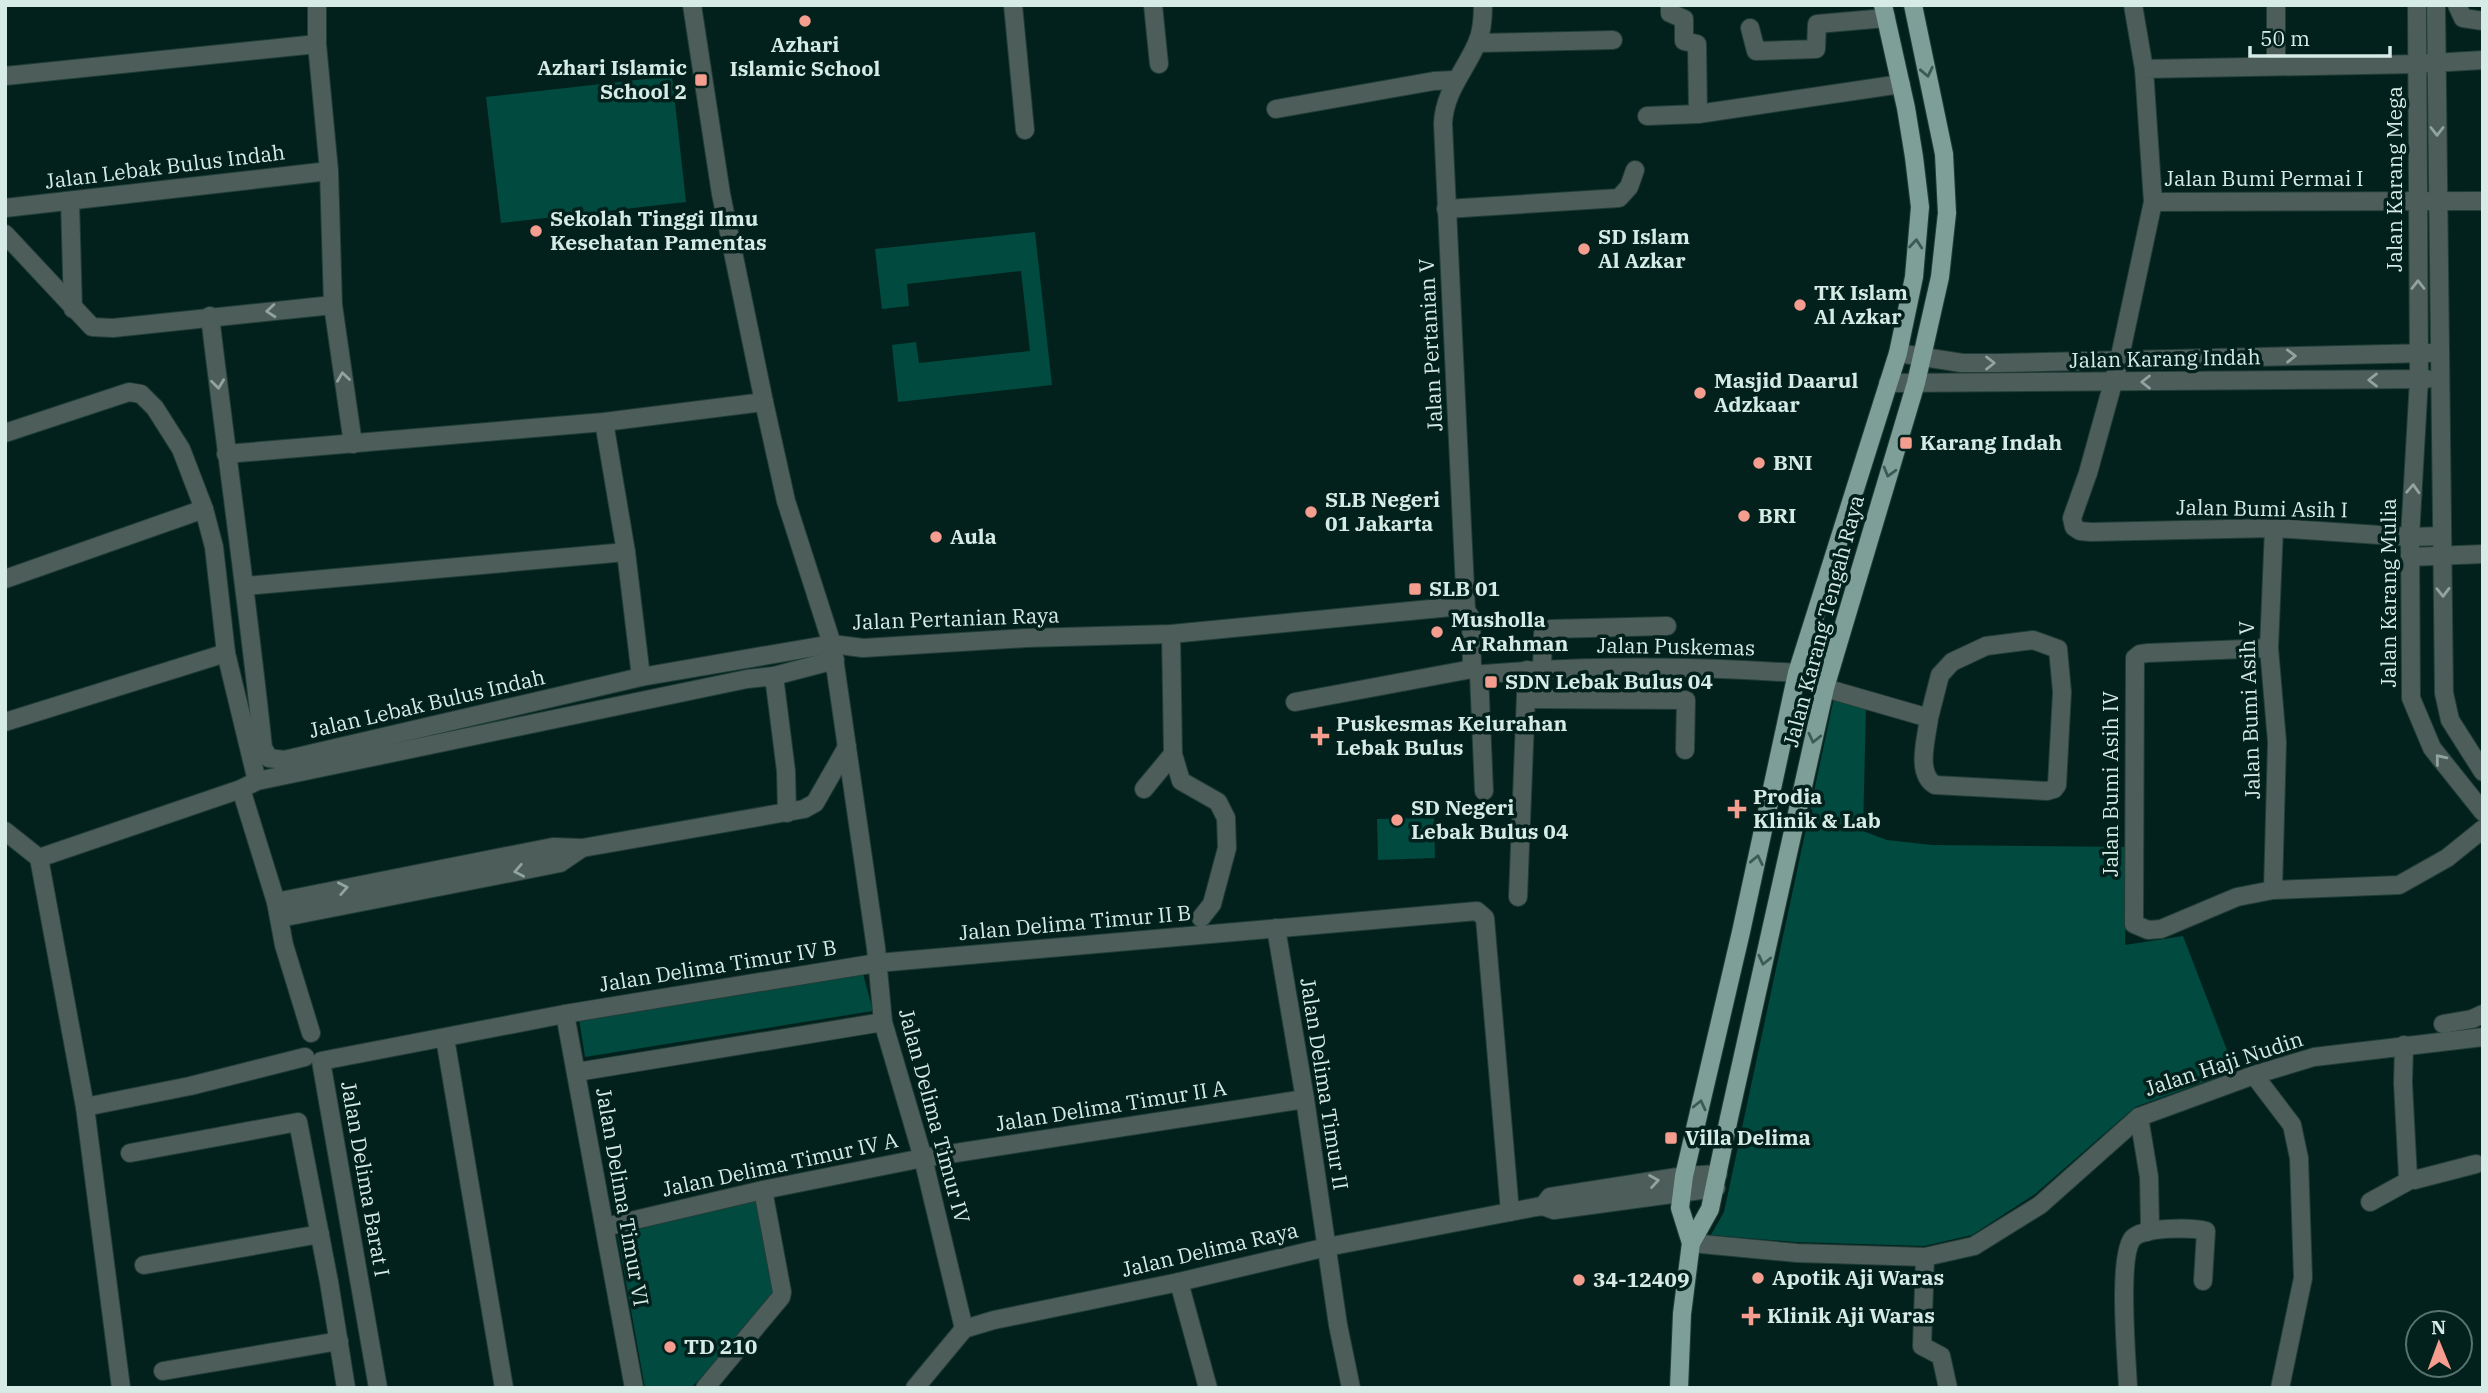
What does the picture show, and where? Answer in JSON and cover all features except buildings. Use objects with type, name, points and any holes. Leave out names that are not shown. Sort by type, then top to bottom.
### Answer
[{"type":"main road","name":"Jalan Karang Tengah Raya","points":[[1679,1388],[1682,1314],[1691,1243],[1710,1209],[1825,688],[1923,358],[1940,277],[1947,213],[1944,154],[1913,5]]},
{"type":"main road","name":"Jalan Karang Tengah Raya","points":[[1691,1243],[1680,1208],[1683,1184],[1797,673],[1898,353],[1914,277],[1920,207],[1901,84],[1885,12]]},
{"type":"street","points":[[317,5],[317,44],[329,171],[332,305],[353,444]]},
{"type":"street","name":"Jalan Pertanian Raya","points":[[692,5],[721,194],[764,402],[786,501],[833,652],[1026,638],[1171,634],[1451,607],[1466,610]]},
{"type":"street","points":[[1013,5],[1025,131]]},
{"type":"street","points":[[1153,5],[1159,64]]},
{"type":"street","name":"Jalan Pertanian V","points":[[1466,610],[1443,119],[1455,80],[1477,43],[1483,5]]},
{"type":"street","points":[[1670,5],[1670,13],[1684,19],[1684,41],[1698,44],[1698,114]]},
{"type":"street","points":[[2112,382],[2119,361],[2153,202],[2149,68],[2133,5]]},
{"type":"street","points":[[2276,5],[2276,66]]},
{"type":"street","name":"Jalan Karang Mega","points":[[2417,5],[2418,353]]},
{"type":"street","name":"Jalan Karang Mega","points":[[2436,5],[2441,353]]},
{"type":"street","points":[[2457,5],[2463,18],[2483,20]]},
{"type":"street","points":[[1749,28],[1756,51],[1816,49],[1817,24],[1885,12]]},
{"type":"street","points":[[1477,43],[1613,40]]},
{"type":"street","points":[[5,76],[317,44]]},
{"type":"street","points":[[2149,68],[2417,64],[2483,60]]},
{"type":"street","points":[[1276,110],[1434,81],[1455,80]]},
{"type":"street","points":[[1647,116],[1698,114],[1901,84]]},
{"type":"street","points":[[1446,209],[1619,198],[1629,187],[1635,170]]},
{"type":"street","name":"Jalan Lebak Bulus Indah","points":[[5,208],[329,171]]},
{"type":"street","points":[[70,201],[73,309]]},
{"type":"street","name":"Jalan Bumi Permai I","points":[[2153,202],[2483,201]]},
{"type":"street","points":[[5,234],[92,327],[113,328],[332,305]]},
{"type":"street","name":"Jalan Lebak Bulus Indah","points":[[210,316],[226,454],[246,586],[263,748],[269,758],[284,761],[642,677]]},
{"type":"street","name":"Jalan Karang Indah","points":[[1898,353],[1962,363],[2441,353]]},
{"type":"street","name":"Jalan Karang Mulia","points":[[2418,353],[2419,379],[2410,537],[2411,698],[2432,748],[2483,812]]},
{"type":"street","points":[[2441,353],[2444,693],[2449,720],[2483,772]]},
{"type":"street","name":"Jalan Karang Indah","points":[[1888,383],[2441,379]]},
{"type":"street","name":"Jalan Bumi Asih I","points":[[2112,382],[2088,473],[2072,517],[2074,527],[2080,531],[2274,528],[2410,537],[2442,536]]},
{"type":"street","points":[[5,433],[129,392],[141,394],[155,408],[181,449],[204,509],[214,547],[226,653],[249,785],[284,945],[311,1033]]},
{"type":"street","points":[[226,454],[604,422],[764,402]]},
{"type":"street","points":[[604,422],[626,552],[642,677],[833,652]]},
{"type":"street","points":[[5,579],[204,509]]},
{"type":"street","name":"Jalan Bumi Asih V","points":[[2273,890],[2277,742],[2269,648],[2274,528]]},
{"type":"street","points":[[246,586],[626,552]]},
{"type":"street","points":[[2410,557],[2483,554]]},
{"type":"street","points":[[1466,610],[1471,618],[1478,672],[1484,791]]},
{"type":"street","points":[[1518,897],[1528,670],[1543,634],[1550,628],[1667,626]]},
{"type":"street","points":[[1171,634],[1173,754],[1181,781],[1218,802],[1226,818],[1227,848],[1212,904],[1201,918]]},
{"type":"street","points":[[2033,640],[2059,649],[2062,692],[2057,785],[2054,789],[2047,791],[1935,785],[1928,781],[1924,771],[1929,718],[1940,675],[1952,662],[1986,646],[2033,640]]},
{"type":"street","name":"Jalan Bumi Asih IV","points":[[2269,648],[2148,653],[2135,658],[2134,924],[2148,930],[2161,929],[2237,897],[2273,890]]},
{"type":"street","points":[[39,858],[249,785],[747,679],[774,676],[833,652]]},
{"type":"street","name":"Jalan Delima Timur IV","points":[[833,652],[848,747],[883,1022],[923,1158],[964,1329]]},
{"type":"street","points":[[5,722],[226,653]]},
{"type":"street","name":"Jalan Puskemas","points":[[1295,702],[1478,672],[1625,667],[1744,669],[1797,673]]},
{"type":"street","points":[[774,676],[786,771],[787,813]]},
{"type":"street","points":[[1825,688],[1929,718]]},
{"type":"street","points":[[1527,699],[1686,700],[1685,750]]},
{"type":"street","points":[[278,910],[553,847],[582,848],[787,813],[815,803],[848,747]]},
{"type":"street","points":[[1144,789],[1173,754]]},
{"type":"street","points":[[2273,890],[2399,885],[2447,858],[2483,829]]},
{"type":"street","points":[[5,831],[39,858],[85,1107],[121,1388]]},
{"type":"street","name":"Jalan Delima Timur II B","points":[[877,963],[1477,911],[1485,918],[1528,1209]]},
{"type":"street","name":"Jalan Delima Timur II","points":[[1276,928],[1305,1099],[1338,1325],[1351,1388]]},
{"type":"street","name":"Jalan Delima Timur IV B","points":[[565,1014],[877,963]]},
{"type":"street","name":"Jalan Delima Barat I","points":[[378,1388],[321,1060],[565,1014]]},
{"type":"street","name":"Jalan Delima Timur VI","points":[[565,1014],[634,1388]]},
{"type":"street","points":[[2442,1024],[2472,1019],[2483,1014]]},
{"type":"street","points":[[577,1072],[883,1022]]},
{"type":"street","name":"Jalan Haji Nudin","points":[[1691,1243],[1797,1253],[1925,1257],[1974,1246],[2040,1205],[2139,1116],[2254,1075],[2314,1058],[2483,1037]]},
{"type":"street","points":[[444,1038],[504,1388]]},
{"type":"street","points":[[2404,1045],[2403,1083],[2410,1180]]},
{"type":"street","points":[[85,1107],[190,1086],[305,1057]]},
{"type":"street","points":[[2254,1075],[2292,1125],[2299,1158],[2303,1278],[2280,1388]]},
{"type":"street","name":"Jalan Delima Timur II A","points":[[923,1158],[1305,1099]]},
{"type":"street","points":[[2139,1116],[2149,1177],[2150,1227],[2147,1232]]},
{"type":"street","points":[[130,1153],[298,1122],[346,1388]]},
{"type":"street","name":"Jalan Delima Timur IV A","points":[[605,1227],[763,1190],[923,1158]]},
{"type":"street","points":[[2370,1202],[2410,1180],[2476,1164]]},
{"type":"street","name":"Jalan Delima Raya","points":[[964,1329],[994,1320],[1179,1282],[1327,1247],[1528,1209],[1554,1210],[1683,1184],[1717,1181]]},
{"type":"street","points":[[705,1388],[782,1292],[763,1190]]},
{"type":"street","points":[[2128,1388],[2124,1307],[2127,1246],[2134,1236],[2147,1232],[2194,1228],[2206,1231],[2203,1281]]},
{"type":"street","points":[[144,1265],[320,1234]]},
{"type":"street","points":[[1925,1257],[1922,1346],[1941,1356],[1948,1388]]},
{"type":"street","points":[[1179,1282],[1208,1388]]},
{"type":"street","points":[[915,1388],[964,1329]]},
{"type":"street","points":[[163,1371],[339,1341]]},
{"type":"green space","points":[[672,76],[686,202],[501,223],[486,97]]},
{"type":"green space","points":[[1035,232],[1052,385],[898,402],[892,345],[916,342],[919,363],[1030,351],[1021,271],[907,284],[909,306],[882,309],[875,249]]},
{"type":"green space","points":[[1834,698],[1866,708],[1863,831],[1887,840],[1932,845],[2128,847],[2125,945],[2183,936],[2235,1071],[2135,1107],[2035,1194],[1972,1235],[1924,1246],[1795,1242],[1711,1235],[1724,1212]]},
{"type":"green space","points":[[1434,818],[1435,858],[1378,860],[1377,819]]},
{"type":"green space","points":[[862,970],[873,1011],[585,1057],[578,1012]]},
{"type":"green space","points":[[762,1182],[789,1287],[691,1388],[645,1388],[614,1216]]},
{"type":"place","name":"Azhari Islamic School","points":[[805,21]]},
{"type":"place","name":"Azhari Islamic School 2","points":[[701,80]]},
{"type":"place","name":"Sekolah Tinggi Ilmu Kesehatan Pamentas","points":[[536,231]]},
{"type":"place","name":"SD Islam Al Azkar","points":[[1584,249]]},
{"type":"place","name":"TK Islam Al Azkar","points":[[1800,305]]},
{"type":"place","name":"Masjid Daarul Adzkaar","points":[[1700,393]]},
{"type":"place","name":"Karang Indah","points":[[1906,443]]},
{"type":"place","name":"BNI","points":[[1759,463]]},
{"type":"place","name":"SLB Negeri 01 Jakarta","points":[[1311,512]]},
{"type":"place","name":"BRI","points":[[1744,516]]},
{"type":"place","name":"Aula","points":[[936,537]]},
{"type":"place","name":"SLB 01","points":[[1415,589]]},
{"type":"place","name":"Musholla Ar Rahman","points":[[1437,632]]},
{"type":"place","name":"SDN Lebak Bulus 04","points":[[1491,682]]},
{"type":"place","name":"Puskesmas Kelurahan Lebak Bulus","points":[[1320,736]]},
{"type":"place","name":"Prodia Klinik & Lab","points":[[1737,809]]},
{"type":"place","name":"SD Negeri Lebak Bulus 04","points":[[1397,820]]},
{"type":"place","name":"Villa Delima","points":[[1671,1138]]},
{"type":"place","name":"Apotik Aji Waras","points":[[1758,1278]]},
{"type":"place","name":"34-12409","points":[[1579,1280]]},
{"type":"place","name":"Klinik Aji Waras","points":[[1751,1316]]},
{"type":"place","name":"TD 210","points":[[670,1347]]}]
